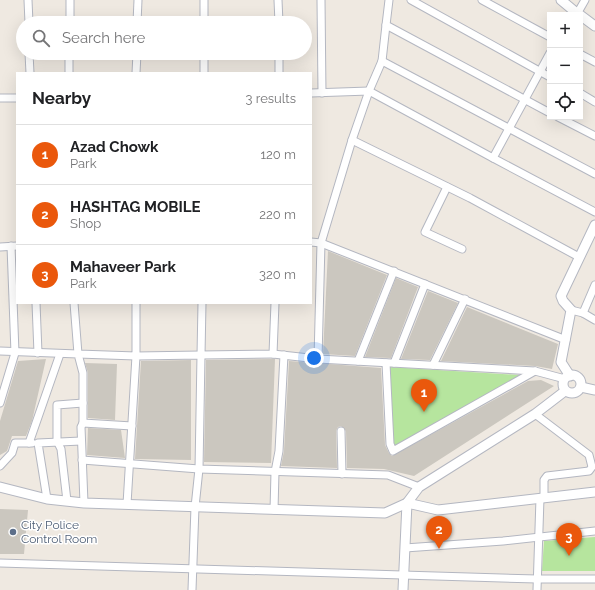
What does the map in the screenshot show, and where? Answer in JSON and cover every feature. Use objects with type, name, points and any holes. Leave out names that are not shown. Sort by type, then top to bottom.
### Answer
[{"type":"street","points":[[28,0],[29,16]]},
{"type":"street","points":[[70,0],[70,16]]},
{"type":"street","points":[[138,0],[138,16]]},
{"type":"street","points":[[204,0],[204,16]]},
{"type":"street","points":[[278,0],[279,16]]},
{"type":"street","points":[[321,0],[322,93]]},
{"type":"street","points":[[318,359],[321,243],[352,140],[369,91],[382,61],[389,0]]},
{"type":"street","points":[[411,0],[547,75]]},
{"type":"street","points":[[482,0],[547,35]]},
{"type":"street","points":[[561,0],[575,12]]},
{"type":"street","points":[[580,12],[585,0]]},
{"type":"street","points":[[583,18],[595,26]]},
{"type":"street","points":[[386,25],[547,111]]},
{"type":"street","points":[[583,56],[595,62]]},
{"type":"street","points":[[493,158],[547,59]]},
{"type":"street","points":[[29,60],[30,72]]},
{"type":"street","points":[[69,60],[69,72]]},
{"type":"street","points":[[136,72],[137,60]]},
{"type":"street","points":[[204,60],[204,72]]},
{"type":"street","points":[[279,60],[279,72]]},
{"type":"street","points":[[382,61],[595,174]]},
{"type":"street","points":[[312,93],[369,91],[595,212]]},
{"type":"street","points":[[583,95],[595,102]]},
{"type":"street","points":[[0,98],[16,98]]},
{"type":"street","points":[[564,120],[595,136]]},
{"type":"street","points":[[352,140],[447,187],[579,257]]},
{"type":"street","points":[[447,187],[425,232],[462,249]]},
{"type":"street","points":[[595,225],[562,296],[563,301],[571,310],[583,313],[595,320]]},
{"type":"street","points":[[312,242],[321,243],[394,271],[566,340]]},
{"type":"street","points":[[0,247],[14,246],[15,353],[0,403]]},
{"type":"street","points":[[358,361],[394,271]]},
{"type":"street","points":[[394,363],[425,284]]},
{"type":"street","points":[[583,313],[595,285]]},
{"type":"street","points":[[433,365],[465,299]]},
{"type":"street","points":[[36,304],[38,353]]},
{"type":"street","points":[[74,304],[78,354],[83,373],[83,423],[81,427],[81,441],[84,502]]},
{"type":"street","points":[[127,504],[131,464],[136,356],[136,304]]},
{"type":"street","points":[[192,590],[195,507],[199,469],[202,304]]},
{"type":"street","points":[[273,354],[275,304]]},
{"type":"street","points":[[565,391],[563,385],[567,378],[562,362],[571,310]]},
{"type":"street","points":[[0,351],[15,353],[136,356],[273,354],[318,359],[535,371],[567,378],[578,377],[581,387]]},
{"type":"street","points":[[29,443],[60,354]]},
{"type":"street","points":[[274,510],[275,472],[279,451],[284,355]]},
{"type":"street","points":[[386,363],[390,444],[393,451],[535,371]]},
{"type":"street","points":[[581,387],[595,390]]},
{"type":"street","points":[[565,391],[575,393],[581,387]]},
{"type":"street","points":[[0,486],[48,499],[67,501],[385,513],[407,503],[419,487],[535,414],[565,391]]},
{"type":"street","points":[[67,501],[61,449],[57,442],[57,405],[83,403]]},
{"type":"street","points":[[535,414],[589,455],[592,467],[589,471],[547,476],[544,480],[537,590]]},
{"type":"street","points":[[83,423],[132,426]]},
{"type":"street","points":[[341,431],[342,474]]},
{"type":"street","points":[[0,466],[12,453],[15,443],[81,441]]},
{"type":"street","points":[[38,443],[48,499]]},
{"type":"street","points":[[82,460],[199,469],[388,475],[419,487]]},
{"type":"street","points":[[407,503],[438,510],[595,492]]},
{"type":"street","points":[[403,590],[407,503]]},
{"type":"street","points":[[405,548],[540,538],[595,531]]},
{"type":"street","points":[[0,563],[193,567],[537,579],[595,579]]},
{"type":"green space","points":[[389,367],[520,375],[394,448]]},
{"type":"green space","points":[[595,537],[595,571],[542,571],[544,541]]},
{"type":"building","points":[[328,251],[387,275],[355,356],[323,354]]},
{"type":"building","points":[[396,278],[418,287],[391,358],[365,357]]},
{"type":"building","points":[[428,291],[458,303],[430,360],[401,359]]},
{"type":"building","points":[[467,307],[558,344],[552,369],[535,366],[441,361]]},
{"type":"building","points":[[46,359],[32,421],[26,436],[12,436],[7,451],[0,455],[0,421],[18,361]]},
{"type":"building","points":[[275,359],[271,463],[204,462],[206,360]]},
{"type":"building","points":[[191,360],[191,460],[135,459],[141,361]]},
{"type":"building","points":[[289,361],[381,368],[385,445],[392,456],[528,381],[541,380],[554,386],[414,476],[384,469],[347,468],[346,431],[341,426],[338,427],[336,431],[337,468],[281,466],[284,451]]},
{"type":"building","points":[[85,363],[117,364],[115,420],[88,418],[88,373]]},
{"type":"building","points":[[88,428],[121,430],[125,458],[87,455]]},
{"type":"building","name":"City Police Control Room","points":[[0,509],[28,510],[24,554],[0,554]]},
{"type":"place","name":"Azad Chowk","points":[[424,412]]},
{"type":"place","name":"City Police Control Room","points":[[13,532]]},
{"type":"place","name":"HASHTAG MOBILE","points":[[439,549]]},
{"type":"place","name":"Mahaveer Park","points":[[569,556]]}]
